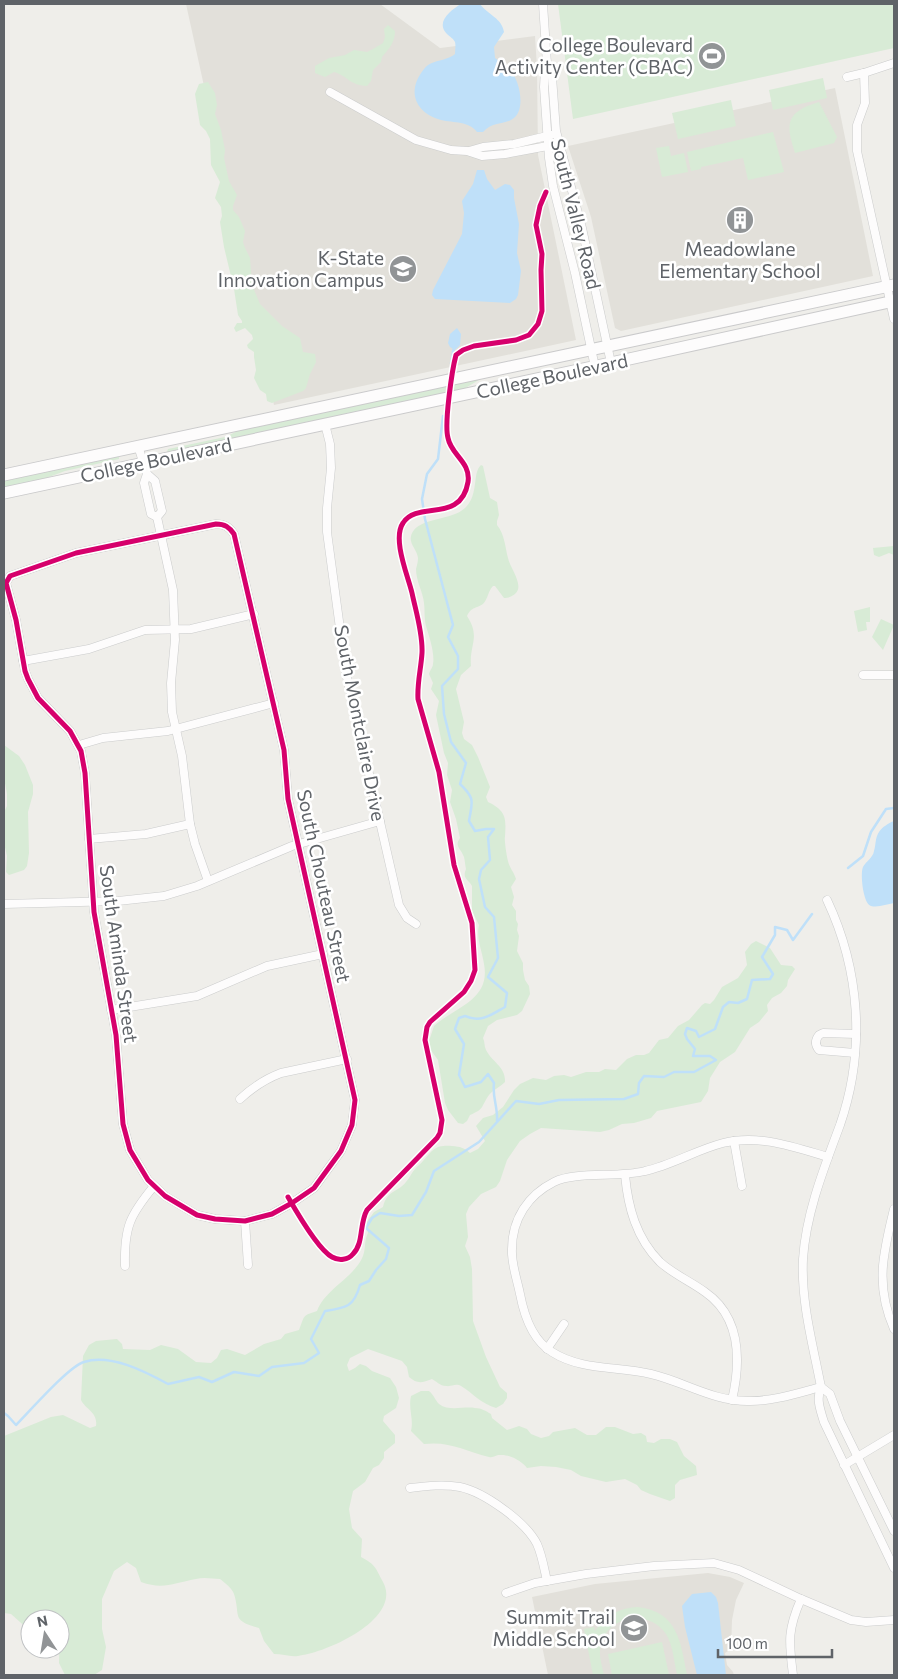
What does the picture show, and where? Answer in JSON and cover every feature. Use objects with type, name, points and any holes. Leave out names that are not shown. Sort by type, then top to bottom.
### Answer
[{"type":"main road","name":"College Boulevard","points":[[4,475],[891,286]]},
{"type":"main road","name":"College Boulevard","points":[[4,492],[145,469],[325,424],[595,367],[892,301]]},
{"type":"street","name":"South Valley Road","points":[[543,4],[547,64],[552,77],[556,134],[582,228],[611,363]]},
{"type":"street","points":[[847,77],[894,63]]},
{"type":"street","name":"South Valley Road","points":[[547,64],[544,86],[553,186],[575,273],[595,367]]},
{"type":"street","points":[[864,73],[865,103],[857,125],[856,142],[891,286],[894,319]]},
{"type":"street","points":[[330,92],[416,140],[452,150],[467,151],[482,156],[506,154],[559,144]]},
{"type":"street","points":[[467,151],[483,147],[514,144],[556,134]]},
{"type":"street","name":"South Montclaire Drive","points":[[325,424],[330,444],[332,468],[327,508],[327,532],[346,673],[399,905],[407,918],[416,924]]},
{"type":"street","points":[[138,446],[145,469],[155,481],[162,511],[158,517],[173,590],[172,712],[182,756],[190,824],[208,882]]},
{"type":"street","name":"South Chouteau Street","points":[[162,536],[216,524],[223,524],[230,528],[234,534],[274,703],[284,750],[288,799],[355,1100],[352,1125],[341,1151],[314,1188],[272,1214],[245,1221],[215,1220],[197,1215]]},
{"type":"street","name":"South Aminda Street","points":[[162,536],[76,553],[10,576],[7,579],[6,588],[16,620],[28,679],[38,698],[70,731],[79,745],[85,773],[93,901],[116,1035],[122,1124],[130,1150],[148,1180],[165,1196],[197,1215]]},
{"type":"street","points":[[24,661],[89,649],[145,630],[191,629],[254,614]]},
{"type":"street","points":[[863,674],[894,675]]},
{"type":"street","points":[[79,745],[103,738],[176,729],[274,703]]},
{"type":"street","points":[[4,904],[118,901],[164,896],[208,882],[298,844],[380,822]]},
{"type":"street","points":[[89,839],[146,834],[190,824]]},
{"type":"street","points":[[826,900],[836,919],[852,971],[856,1002],[855,1053],[849,1091],[810,1214],[803,1259],[804,1303],[821,1387],[818,1396],[821,1412],[829,1433],[894,1568]]},
{"type":"street","points":[[111,1010],[197,996],[259,969],[323,954]]},
{"type":"street","points":[[855,1053],[819,1050],[816,1046],[816,1038],[823,1033],[856,1034]]},
{"type":"street","points":[[240,1099],[258,1083],[272,1076],[347,1060]]},
{"type":"street","points":[[821,1387],[768,1399],[732,1400],[707,1395],[651,1374],[580,1364],[566,1360],[547,1349],[533,1331],[524,1312],[512,1250],[513,1236],[523,1209],[533,1196],[556,1181],[578,1177],[625,1175],[666,1166],[710,1147],[734,1141],[758,1140],[778,1143],[828,1157]]},
{"type":"street","points":[[734,1141],[742,1186]]},
{"type":"street","points":[[625,1175],[631,1215],[642,1238],[651,1251],[660,1262],[673,1272],[707,1293],[721,1308],[731,1325],[736,1341],[737,1354],[732,1400]]},
{"type":"street","points":[[125,1266],[126,1230],[135,1209],[154,1186]]},
{"type":"street","points":[[894,1209],[883,1253],[882,1282],[887,1312],[894,1329]]},
{"type":"street","points":[[245,1221],[248,1265]]},
{"type":"street","points":[[547,1349],[564,1324]]},
{"type":"street","points":[[821,1387],[830,1394],[840,1421],[894,1531]]},
{"type":"street","points":[[844,1464],[894,1435]]},
{"type":"street","points":[[410,1488],[449,1486],[469,1489],[484,1497],[520,1523],[532,1536],[540,1551],[547,1581]]},
{"type":"street","points":[[506,1593],[547,1581],[586,1574],[654,1566],[714,1563],[738,1570],[851,1620],[866,1622],[894,1620]]},
{"type":"street","points":[[793,1675],[789,1633],[801,1599]]},
{"type":"shaded area","name":"K-State Innovation Campus","points":[[186,4],[380,4],[440,48],[535,36],[538,155],[576,340],[274,405]]},
{"type":"shaded area","points":[[835,88],[873,276],[621,331],[615,328],[591,217],[568,146]]},
{"type":"shaded area","name":"Summit Trail Middle School","points":[[708,1573],[730,1577],[744,1583],[736,1600],[732,1620],[731,1649],[725,1653],[727,1665],[734,1675],[548,1675],[532,1597],[595,1584]]},
{"type":"green space","name":"College Boulevard Activity Center (CBAC)","points":[[558,4],[894,4],[894,48],[573,119]]},
{"type":"green space","points":[[388,25],[395,31],[393,42],[382,57],[381,62],[373,70],[371,81],[367,86],[356,84],[334,72],[325,77],[315,73],[315,66],[329,58],[345,55],[354,50],[367,52],[383,43],[385,37],[384,29]]},
{"type":"green space","points":[[823,78],[827,98],[773,110],[769,90]]},
{"type":"green space","points":[[208,82],[215,93],[217,105],[215,114],[221,130],[229,181],[237,195],[233,210],[239,217],[245,231],[243,242],[250,258],[252,285],[260,304],[282,326],[300,338],[303,352],[315,354],[316,362],[306,388],[303,391],[272,403],[267,401],[266,394],[260,390],[254,378],[256,370],[254,352],[247,345],[253,339],[252,335],[245,328],[236,332],[234,328],[237,323],[242,323],[242,321],[238,315],[224,247],[220,222],[222,216],[221,207],[215,198],[220,182],[211,165],[210,139],[200,125],[195,94],[199,84]]},
{"type":"green space","points":[[731,100],[736,126],[678,139],[672,113]]},
{"type":"green space","points":[[819,102],[837,137],[834,143],[795,153],[789,126],[791,120],[800,110]]},
{"type":"green space","points":[[773,132],[784,172],[748,180],[743,158],[691,171],[687,152]]},
{"type":"green space","points":[[669,146],[671,156],[684,153],[688,172],[662,177],[656,148]]},
{"type":"green space","points":[[478,378],[479,380],[462,390],[167,452],[168,449],[225,437],[244,428]]},
{"type":"green space","points":[[119,456],[119,459],[65,471],[41,480],[4,488],[4,479]]},
{"type":"green space","points":[[481,465],[483,466],[490,498],[497,502],[499,515],[497,525],[503,537],[509,562],[518,582],[518,591],[504,598],[493,586],[483,604],[472,609],[467,616],[474,636],[471,666],[461,675],[456,689],[464,722],[462,733],[464,739],[472,745],[490,787],[486,797],[488,802],[502,812],[505,820],[507,856],[516,879],[511,887],[514,897],[512,905],[516,911],[518,924],[517,951],[523,963],[525,980],[529,986],[530,994],[522,1011],[517,1015],[497,1020],[488,1026],[483,1038],[485,1048],[501,1068],[505,1082],[491,1093],[480,1109],[470,1115],[463,1124],[458,1123],[445,1103],[438,1060],[430,1049],[429,1041],[434,1026],[477,994],[485,976],[484,964],[479,940],[479,925],[472,911],[472,886],[465,877],[464,858],[458,845],[460,838],[450,802],[452,790],[447,775],[448,763],[436,715],[439,701],[431,689],[433,683],[429,674],[433,665],[432,650],[425,623],[423,599],[416,573],[418,558],[411,538],[418,526],[454,514],[466,507],[473,496],[478,469]]},
{"type":"green space","points":[[894,546],[894,555],[889,553],[879,557],[874,555],[873,548]]},
{"type":"green space","points":[[870,607],[870,622],[866,622],[867,630],[858,632],[854,611]]},
{"type":"green space","points":[[881,619],[894,625],[883,650],[872,637]]},
{"type":"green space","points":[[4,745],[19,756],[33,785],[33,794],[28,812],[29,853],[27,866],[24,870],[9,875],[6,872],[7,856],[4,843],[4,812],[7,806],[7,794],[4,778]]},
{"type":"green space","points":[[756,941],[770,948],[781,965],[792,966],[795,969],[788,980],[787,986],[781,993],[772,998],[767,1005],[768,1011],[759,1022],[750,1028],[735,1052],[720,1062],[710,1078],[708,1091],[701,1102],[657,1111],[651,1118],[622,1124],[600,1132],[541,1128],[520,1141],[507,1160],[496,1187],[481,1194],[469,1207],[466,1214],[468,1237],[465,1246],[470,1257],[472,1269],[473,1321],[486,1357],[500,1387],[507,1393],[507,1398],[503,1404],[496,1408],[490,1406],[459,1385],[444,1386],[432,1379],[417,1382],[409,1377],[407,1367],[402,1361],[368,1349],[350,1358],[347,1365],[349,1371],[360,1364],[390,1378],[396,1387],[399,1398],[396,1408],[384,1416],[383,1421],[395,1435],[395,1443],[384,1452],[384,1458],[379,1465],[373,1468],[365,1482],[353,1491],[349,1509],[352,1528],[362,1539],[361,1557],[370,1562],[376,1570],[383,1582],[386,1596],[382,1609],[372,1621],[358,1632],[326,1648],[298,1656],[274,1654],[264,1641],[259,1628],[240,1620],[233,1592],[220,1579],[199,1578],[162,1586],[149,1584],[141,1582],[136,1568],[127,1562],[114,1571],[102,1599],[102,1629],[106,1647],[102,1670],[94,1675],[65,1675],[59,1659],[70,1659],[70,1609],[20,1609],[20,1622],[11,1614],[4,1613],[4,1436],[51,1417],[63,1415],[90,1428],[96,1426],[95,1417],[81,1400],[83,1356],[89,1345],[96,1341],[117,1339],[122,1344],[123,1349],[150,1350],[161,1345],[178,1349],[196,1362],[211,1363],[217,1358],[221,1350],[227,1349],[245,1355],[264,1344],[281,1339],[285,1334],[299,1330],[304,1317],[317,1311],[327,1296],[359,1264],[364,1253],[368,1233],[366,1223],[374,1212],[383,1207],[387,1197],[403,1186],[412,1172],[433,1151],[438,1147],[446,1146],[462,1148],[470,1153],[478,1149],[485,1141],[476,1126],[483,1118],[493,1115],[503,1107],[520,1084],[533,1078],[546,1080],[554,1076],[564,1075],[571,1077],[586,1072],[599,1072],[605,1069],[616,1070],[627,1059],[649,1053],[659,1040],[668,1038],[678,1026],[689,1020],[702,1005],[705,1003],[710,1004],[722,987],[738,978],[747,965],[745,952]]},
{"type":"green space","points":[[421,1391],[429,1391],[439,1404],[448,1408],[481,1409],[491,1414],[492,1418],[507,1430],[519,1426],[541,1438],[549,1436],[553,1432],[575,1428],[587,1435],[596,1435],[606,1427],[615,1427],[633,1434],[641,1433],[646,1436],[647,1442],[654,1443],[661,1439],[670,1439],[677,1442],[684,1456],[696,1466],[697,1475],[680,1480],[675,1485],[675,1498],[670,1501],[641,1490],[637,1485],[625,1479],[606,1482],[556,1467],[541,1466],[527,1468],[519,1461],[504,1455],[489,1457],[450,1445],[424,1444],[411,1431],[411,1396]]},
{"type":"green space","points":[[637,1607],[651,1610],[661,1615],[675,1630],[687,1675],[677,1675],[672,1648],[666,1634],[659,1626],[650,1621],[630,1619],[612,1627],[605,1634],[600,1652],[604,1675],[593,1675],[584,1629],[594,1627],[595,1631],[603,1621],[618,1611]]},
{"type":"green space","points":[[662,1642],[669,1675],[612,1675],[608,1654]]},
{"type":"water","points":[[461,4],[480,4],[501,23],[504,32],[494,47],[495,58],[514,75],[519,88],[520,104],[516,116],[507,122],[493,125],[483,132],[477,132],[466,124],[432,117],[419,107],[416,100],[415,85],[424,69],[435,62],[455,54],[455,42],[444,30],[443,25],[449,13]]},
{"type":"water","points":[[477,170],[484,170],[487,179],[495,190],[505,184],[510,185],[514,190],[519,224],[517,253],[521,271],[518,295],[510,303],[435,299],[432,295],[462,234],[464,213],[462,201],[473,184]]},
{"type":"water","points":[[457,328],[461,334],[460,345],[455,350],[448,343],[450,334]]},
{"type":"water","points":[[894,821],[894,903],[871,906],[868,904],[864,894],[862,870],[871,858],[879,832],[886,825]]},
{"type":"water","points":[[711,1592],[716,1597],[718,1603],[726,1675],[697,1675],[685,1627],[682,1606],[692,1594]]},
{"type":"waterway","points":[[451,363],[454,347]]},
{"type":"waterway","points":[[443,416],[438,459],[427,474],[422,499],[425,519],[453,625],[448,637],[458,656],[458,669],[442,686],[444,714],[451,742],[466,763],[460,784],[469,793],[472,801],[469,821],[475,831],[494,829],[488,837],[490,860],[481,870],[479,879],[485,907],[494,917],[498,958],[488,977],[507,993],[505,1007],[481,1018],[476,1019],[465,1016],[459,1018],[455,1029],[464,1044],[459,1075],[465,1087],[481,1082],[488,1074],[494,1083],[497,1121]]},
{"type":"waterway","points":[[848,868],[863,856],[871,832],[886,809],[894,808]]},
{"type":"waterway","points":[[4,1413],[16,1425],[49,1390],[77,1365],[94,1360],[105,1360],[127,1365],[168,1384],[199,1377],[212,1382],[234,1372],[259,1376],[272,1367],[304,1363],[319,1353],[311,1339],[325,1311],[338,1309],[352,1302],[360,1285],[369,1281],[386,1259],[389,1248],[366,1228],[372,1218],[380,1213],[399,1216],[412,1215],[426,1192],[434,1171],[479,1142],[516,1101],[539,1104],[559,1100],[624,1099],[638,1094],[639,1083],[644,1076],[664,1077],[674,1072],[694,1072],[716,1060],[710,1056],[693,1056],[695,1049],[685,1034],[687,1028],[696,1031],[699,1037],[715,1029],[723,1007],[729,1002],[738,1003],[747,999],[752,980],[770,979],[773,974],[762,957],[775,935],[775,927],[787,930],[793,940],[812,914]]},
{"type":"cycle path","points":[[288,1197],[321,1247],[332,1257],[338,1259],[349,1258],[359,1244],[367,1210],[440,1133],[442,1120],[425,1040],[427,1027],[430,1022],[464,992],[471,981],[475,970],[472,923],[454,865],[439,772],[418,699],[422,653],[421,638],[399,538],[403,523],[410,516],[448,507],[457,503],[464,495],[468,482],[467,469],[450,444],[447,431],[449,397],[456,355],[474,346],[516,340],[529,335],[538,324],[542,311],[542,254],[536,225],[540,206],[546,192]]},
{"type":"cycle path","points":[[216,524],[226,526],[234,534],[284,750],[288,799],[355,1100],[352,1125],[341,1151],[314,1188],[272,1214],[245,1221],[215,1219],[197,1215],[165,1196],[148,1180],[130,1150],[123,1124],[116,1035],[94,912],[85,773],[81,751],[70,731],[38,698],[28,679],[6,583],[10,576],[76,553],[216,524]]},
{"type":"place","name":"College Boulevard Activity Center (CBAC)","points":[[712,56]]},
{"type":"place","name":"Meadowlane Elementary School","points":[[740,220]]},
{"type":"place","name":"K-State Innovation Campus","points":[[403,269]]},
{"type":"place","name":"Summit Trail Middle School","points":[[634,1628]]}]
